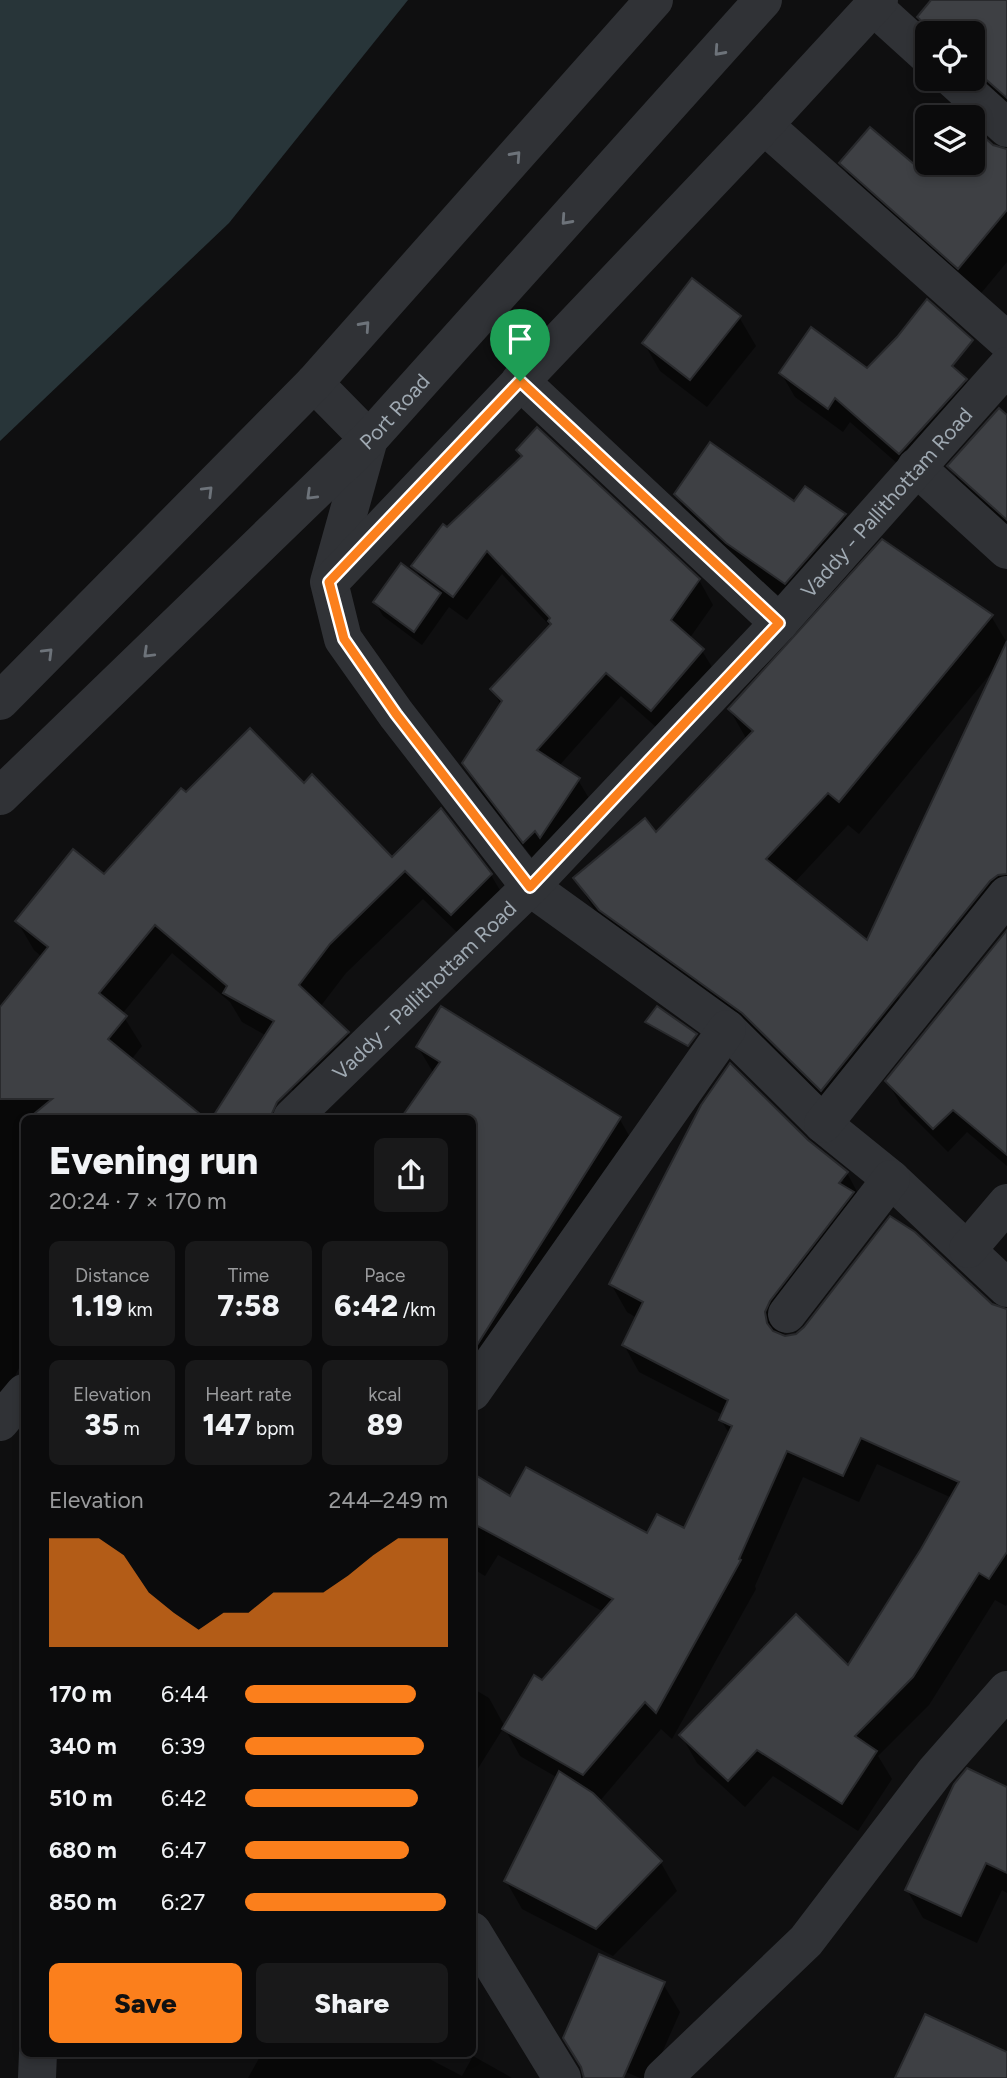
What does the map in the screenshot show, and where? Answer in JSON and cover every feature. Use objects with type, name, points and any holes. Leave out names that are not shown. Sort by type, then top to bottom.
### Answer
[{"type":"street","points":[[0,701],[314,383],[654,0]]},
{"type":"street","name":"Port Road","points":[[0,796],[369,439],[763,0]]},
{"type":"street","points":[[329,582],[764,125],[876,3],[915,43]]},
{"type":"street","points":[[966,91],[1007,128]]},
{"type":"street","points":[[764,125],[1007,341]]},
{"type":"street","name":"Vaddy - Pallithottam Road","points":[[295,1115],[530,887],[779,623],[1007,366]]},
{"type":"street","points":[[520,381],[779,623]]},
{"type":"street","points":[[314,383],[369,439],[329,582],[344,639],[396,714],[530,887],[727,1029],[824,1124],[891,1179],[1007,1288]]},
{"type":"street","points":[[916,467],[1007,550]]},
{"type":"street","points":[[824,1124],[1007,895]]},
{"type":"street","points":[[476,1386],[727,1029]]},
{"type":"street","points":[[787,1314],[891,1179]]},
{"type":"street","points":[[968,1249],[1007,1203]]},
{"type":"street","points":[[0,1422],[21,1397]]},
{"type":"street","points":[[663,2078],[806,1941],[935,1772],[1007,1690]]},
{"type":"street","points":[[476,1938],[562,2078]]},
{"type":"street","points":[[37,2078],[38,2057]]},
{"type":"shaded area","points":[[0,0],[408,0],[229,223],[0,441]]},
{"type":"building","points":[[931,0],[1007,0],[1007,98],[985,79],[985,21],[922,21],[917,17]]},
{"type":"building","points":[[870,127],[915,165],[915,175],[985,175],[985,138],[993,145],[1007,149],[1007,210],[958,269],[839,163]]},
{"type":"building","points":[[692,278],[741,316],[690,380],[642,343]]},
{"type":"building","points":[[927,299],[973,340],[952,366],[967,379],[899,454],[835,398],[828,409],[779,373],[811,327],[867,368],[897,337]]},
{"type":"building","points":[[999,408],[1007,415],[1007,520],[947,466]]},
{"type":"building","points":[[537,427],[700,579],[671,620],[704,649],[651,711],[606,673],[537,750],[580,778],[540,838],[535,831],[523,843],[462,763],[502,701],[490,689],[551,624],[548,621],[550,618],[487,551],[453,597],[411,566],[443,524],[447,527],[522,456],[516,450]]},
{"type":"building","points":[[710,442],[794,501],[805,486],[846,514],[785,584],[726,543],[674,494]]},
{"type":"building","points":[[882,539],[993,615],[839,802],[828,793],[766,859],[867,940],[1007,641],[1007,874],[998,875],[990,881],[821,1091],[742,1013],[599,910],[573,878],[645,818],[656,832],[753,731],[728,709]]},
{"type":"building","points":[[401,563],[441,593],[414,632],[373,602]]},
{"type":"building","points":[[250,728],[304,783],[312,774],[392,857],[441,808],[492,874],[451,915],[405,871],[330,944],[299,985],[349,1032],[277,1102],[271,1115],[214,1115],[274,1021],[223,993],[227,986],[155,925],[99,993],[127,1016],[108,1039],[201,1115],[33,1115],[52,1099],[0,1099],[0,1007],[48,947],[15,921],[73,849],[104,874],[181,788],[186,792]]},
{"type":"building","points":[[1007,930],[1007,1155],[953,1110],[933,1129],[885,1081]]},
{"type":"building","points":[[441,1006],[621,1117],[476,1347],[476,1115],[403,1115],[440,1062],[416,1047]]},
{"type":"building","points":[[657,1006],[697,1034],[688,1046],[645,1022]]},
{"type":"building","points":[[730,1063],[808,1140],[848,1172],[839,1183],[854,1192],[770,1301],[765,1312],[767,1323],[773,1331],[785,1336],[796,1334],[804,1327],[890,1216],[915,1232],[992,1304],[1007,1309],[1007,1552],[989,1579],[979,1573],[913,1677],[855,1736],[877,1751],[842,1804],[757,1750],[728,1781],[679,1735],[796,1614],[848,1665],[921,1549],[959,1482],[861,1438],[843,1476],[787,1451],[739,1559],[741,1560],[656,1713],[645,1702],[583,1775],[502,1729],[534,1675],[542,1680],[613,1599],[476,1525],[476,1475],[510,1496],[526,1467],[647,1533],[657,1514],[684,1528],[732,1426],[719,1420],[728,1400],[622,1345],[643,1302],[609,1284],[701,1105]]},
{"type":"building","points":[[967,1768],[1007,1787],[1007,1873],[986,1863],[961,1916],[905,1890],[954,1784]]},
{"type":"building","points":[[559,1771],[593,1793],[662,1861],[596,1929],[504,1881]]},
{"type":"building","points":[[599,1954],[665,1982],[623,2078],[584,2078],[581,2067],[563,2038]]},
{"type":"building","points":[[925,2014],[1007,2052],[1007,2078],[895,2078]]},
{"type":"route","points":[[520,381],[779,623],[530,887],[396,714],[344,639],[329,582],[520,381]]}]
